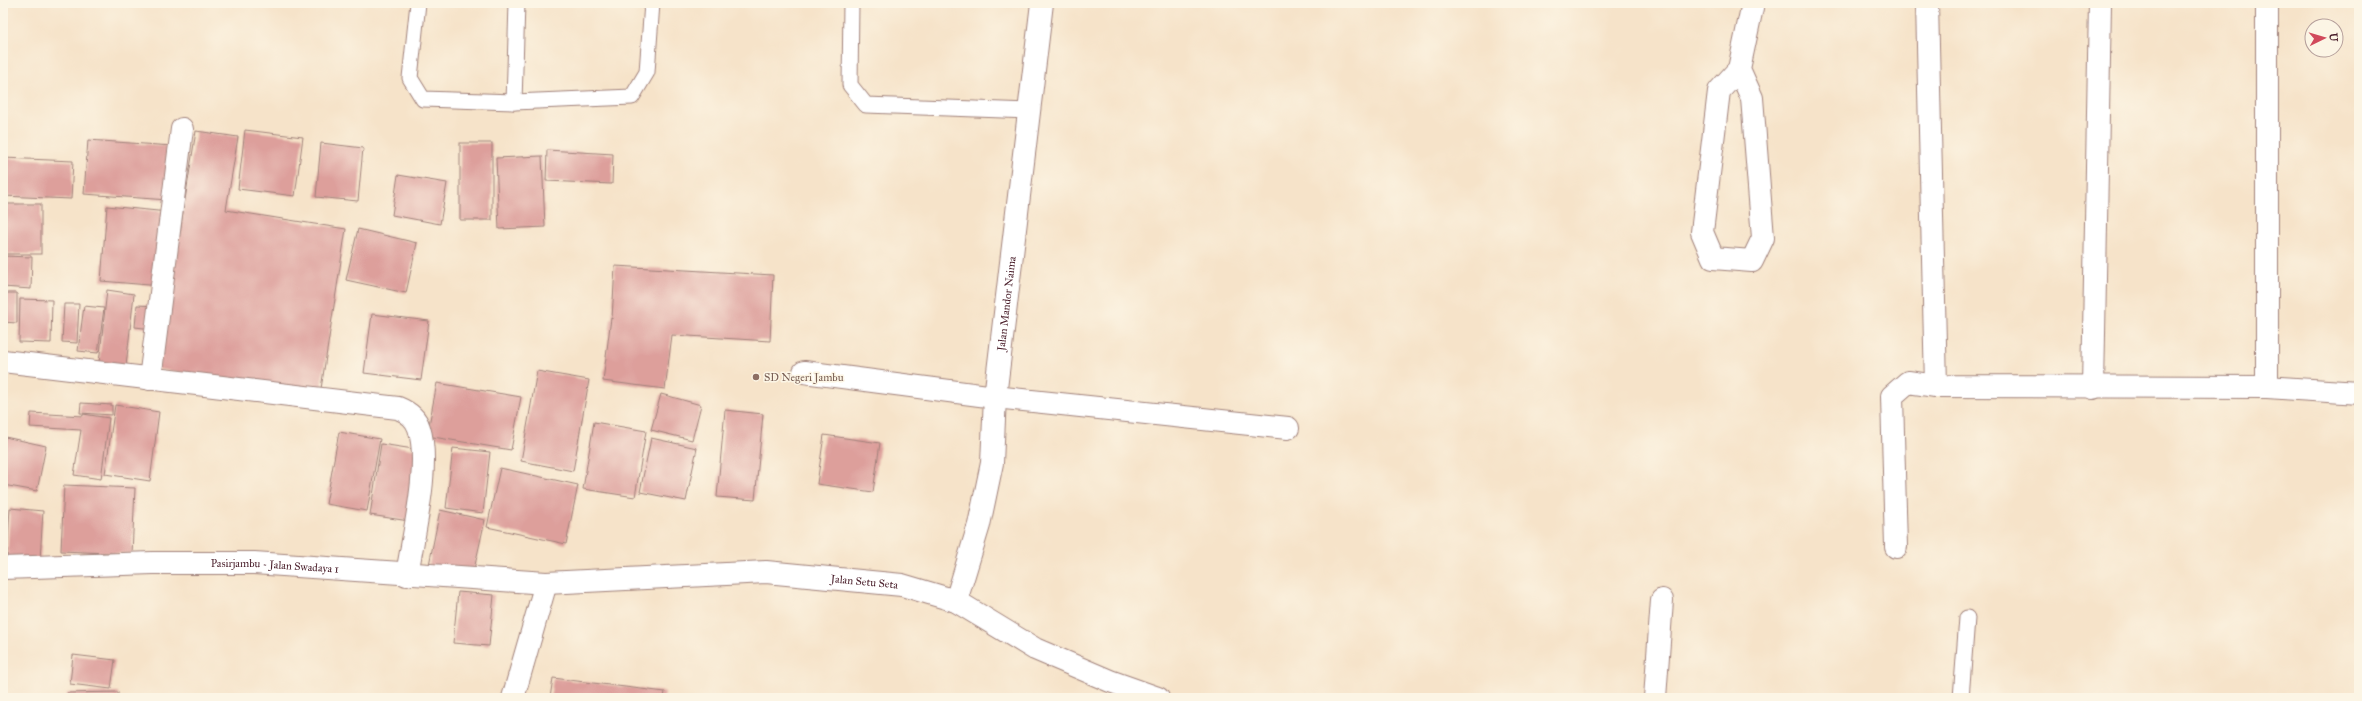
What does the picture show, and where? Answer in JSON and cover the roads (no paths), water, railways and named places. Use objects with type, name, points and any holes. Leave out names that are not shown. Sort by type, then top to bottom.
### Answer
[{"type":"street","name":"Jalan Mandor Naima","points":[[956,601],[965,576],[979,524],[992,462],[995,397],[1042,3]]},
{"type":"street","points":[[1739,69],[1752,98],[1763,238],[1752,261],[1713,258],[1702,232],[1719,91],[1739,69],[1752,3]]},
{"type":"street","points":[[1927,3],[1936,386]]},
{"type":"street","points":[[2093,388],[2100,3]]},
{"type":"street","points":[[2267,3],[2267,388]]},
{"type":"street","points":[[150,379],[182,129]]},
{"type":"street","points":[[3,361],[398,408],[410,413],[419,428],[424,472],[407,575]]},
{"type":"street","points":[[804,372],[995,397],[1288,428]]},
{"type":"street","points":[[1896,547],[1892,396],[1908,382],[1936,386],[2267,388],[2359,393]]},
{"type":"street","name":"Pasirjambu - Jalan Swadaya 1","points":[[3,568],[153,563],[254,563],[407,575],[546,583]]},
{"type":"street","name":"Jalan Setu Seta","points":[[546,583],[766,572],[902,585],[956,601],[1035,649],[1110,681],[1158,698]]},
{"type":"street","points":[[513,698],[546,583]]},
{"type":"street","points":[[1655,698],[1662,600]]},
{"type":"lane","points":[[418,3],[410,78],[424,99],[514,102],[632,97],[647,72],[652,3]]},
{"type":"lane","points":[[514,102],[517,3]]},
{"type":"lane","points":[[851,3],[850,85],[866,105],[1029,111]]},
{"type":"lane","points":[[1961,698],[1967,618]]},
{"type":"place","name":"SD Negeri Jambu","points":[[756,377]]}]
